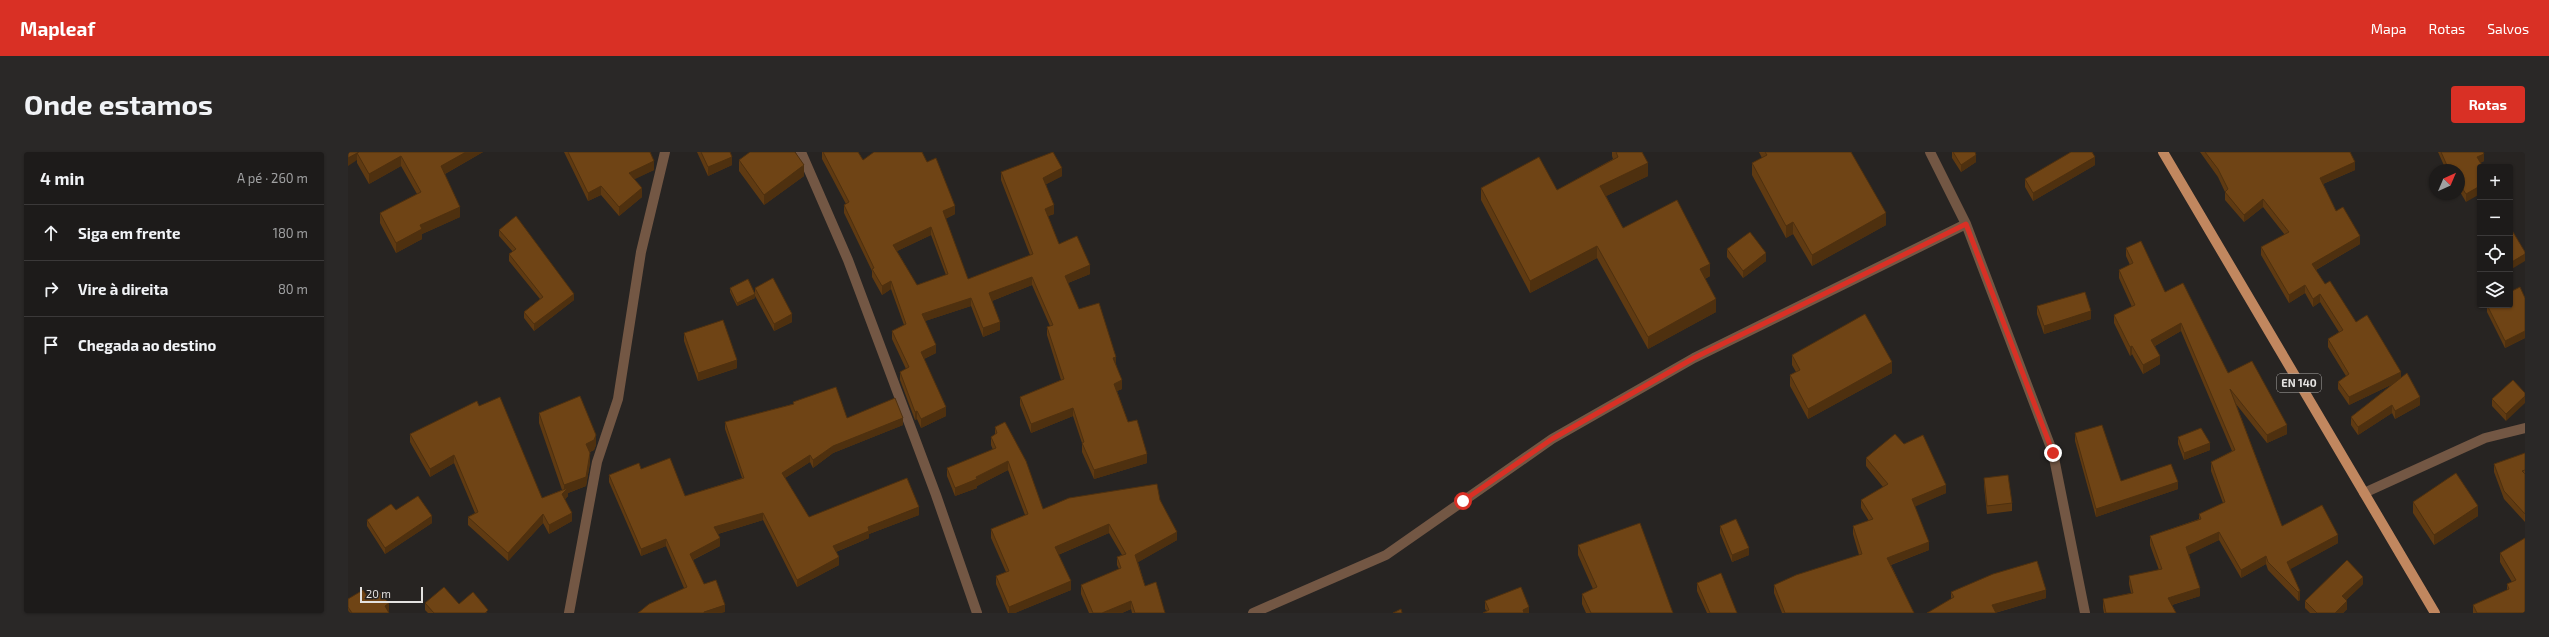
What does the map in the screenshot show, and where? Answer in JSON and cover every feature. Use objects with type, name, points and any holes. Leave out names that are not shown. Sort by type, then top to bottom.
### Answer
[{"type":"main road","name":"EN 140","points":[[2163,152],[2435,613]]},
{"type":"street","points":[[569,613],[597,462],[618,399],[641,252],[665,152]]},
{"type":"street","points":[[801,152],[848,260],[936,495],[977,613]]},
{"type":"street","points":[[1930,152],[1966,224],[2053,453],[2085,613]]},
{"type":"street","points":[[1253,613],[1386,555],[1559,435],[1694,358],[1966,224]]},
{"type":"street","points":[[2364,493],[2485,438],[2525,428]]},
{"type":"building","points":[[348,152],[359,152],[348,158]]},
{"type":"building","points":[[466,152],[441,166],[460,207],[420,225],[422,229],[396,243],[380,213],[421,192],[401,156],[369,174],[357,153]]},
{"type":"building","points":[[568,152],[650,152],[654,161],[629,173],[642,188],[619,207],[601,186],[588,193]]},
{"type":"building","points":[[701,152],[730,152],[732,157],[708,167]]},
{"type":"building","points":[[750,152],[795,152],[804,165],[764,195],[739,160]]},
{"type":"building","points":[[823,152],[858,152],[863,160],[874,152],[922,152],[927,162],[936,158],[955,206],[943,211],[968,279],[1033,254],[1001,172],[1053,152],[1062,168],[1043,178],[1054,205],[1045,209],[1059,244],[1077,236],[1090,265],[1065,276],[1079,309],[1099,303],[1116,357],[1113,358],[1122,380],[1114,384],[1128,422],[1137,420],[1147,454],[1094,470],[1082,443],[1084,442],[1073,408],[1031,424],[1020,397],[1064,379],[1047,327],[1053,325],[1032,277],[989,293],[1000,322],[983,328],[971,298],[922,314],[936,345],[921,352],[946,407],[921,419],[917,411],[915,412],[900,372],[909,367],[892,331],[906,324],[891,281],[882,286],[872,269],[874,268],[844,205],[849,202]],"holes":[[[931,227],[948,274],[917,285],[893,245]]]},
{"type":"building","points":[[1616,152],[1642,152],[1648,163],[1600,186],[1623,228],[1677,200],[1710,264],[1700,269],[1716,299],[1648,337],[1597,246],[1530,281],[1481,188],[1539,157],[1557,190],[1618,157]]},
{"type":"building","points":[[1765,152],[1851,152],[1886,213],[1812,255],[1793,222],[1786,226],[1752,163],[1767,155]]},
{"type":"building","points":[[1953,152],[1975,152],[1976,155],[1961,165]]},
{"type":"building","points":[[2071,152],[2092,152],[2095,157],[2033,193],[2025,179]]},
{"type":"building","points":[[2205,152],[2350,152],[2355,162],[2320,178],[2336,211],[2343,207],[2360,236],[2312,264],[2325,284],[2330,281],[2356,322],[2367,315],[2401,372],[2349,397],[2338,382],[2349,374],[2328,339],[2343,330],[2320,294],[2313,299],[2305,285],[2289,295],[2261,247],[2289,232],[2263,199],[2244,215],[2225,192],[2228,189],[2218,169]]},
{"type":"building","points":[[2441,152],[2483,152],[2484,154],[2477,157],[2481,164],[2477,164],[2477,188],[2466,194],[2465,164],[2446,164]]},
{"type":"building","points":[[516,216],[574,294],[534,324],[524,312],[543,297],[509,254],[516,249],[499,230]]},
{"type":"building","points":[[1750,232],[1766,253],[1743,271],[1727,249]]},
{"type":"building","points":[[2513,232],[2525,252],[2525,254],[2513,261]]},
{"type":"building","points":[[2141,241],[2165,292],[2183,283],[2228,373],[2252,361],[2287,425],[2267,435],[2230,389],[2282,526],[2322,505],[2338,535],[2287,562],[2300,591],[2298,592],[2268,562],[2266,556],[2241,570],[2219,532],[2186,547],[2200,588],[2168,598],[2176,613],[2106,613],[2103,599],[2133,593],[2129,576],[2162,569],[2150,536],[2201,519],[2199,514],[2225,502],[2211,462],[2235,450],[2181,323],[2151,340],[2160,356],[2143,365],[2132,346],[2130,347],[2114,315],[2135,305],[2119,270],[2133,263],[2126,248]]},
{"type":"building","points":[[773,278],[792,314],[774,324],[755,288]]},
{"type":"building","points":[[748,279],[755,294],[737,303],[730,288]]},
{"type":"building","points":[[2520,287],[2525,298],[2525,331],[2505,341],[2488,308],[2513,308],[2513,290]]},
{"type":"building","points":[[2085,292],[2091,311],[2044,326],[2037,306]]},
{"type":"building","points":[[1865,314],[1892,362],[1808,409],[1790,375],[1800,370],[1792,355]]},
{"type":"building","points":[[723,320],[737,360],[698,373],[684,333]]},
{"type":"building","points":[[2407,373],[2420,397],[2395,411],[2392,405],[2358,427],[2351,417]]},
{"type":"building","points":[[2513,380],[2525,393],[2525,396],[2506,414],[2492,399]]},
{"type":"building","points":[[836,387],[847,418],[895,398],[903,418],[833,446],[813,460],[810,455],[782,473],[809,517],[907,478],[919,507],[868,527],[869,531],[833,546],[839,557],[797,580],[763,513],[714,527],[720,538],[690,554],[704,584],[716,580],[725,605],[704,613],[638,613],[649,604],[687,587],[666,539],[641,549],[609,475],[639,463],[641,469],[670,458],[685,496],[744,478],[725,422],[794,404],[793,402]]},
{"type":"building","points":[[580,396],[596,435],[594,440],[586,444],[590,453],[586,477],[564,485],[539,413]]},
{"type":"building","points":[[500,397],[542,498],[568,488],[562,494],[572,513],[549,525],[543,514],[508,553],[468,517],[478,512],[454,455],[430,469],[410,434],[477,401],[479,406]]},
{"type":"building","points":[[1005,422],[1026,461],[1043,509],[1069,498],[1157,484],[1160,500],[1177,532],[1135,555],[1145,586],[1156,582],[1165,613],[1135,613],[1131,601],[1102,613],[1093,613],[1081,585],[1121,568],[1117,557],[1126,554],[1109,524],[1055,547],[1071,581],[1009,607],[996,576],[1009,571],[991,529],[1028,514],[1008,461],[976,477],[977,479],[955,488],[947,468],[996,448],[991,437],[997,433],[995,427]]},
{"type":"building","points":[[2102,425],[2121,481],[2171,464],[2178,482],[2096,509],[2075,433]]},
{"type":"building","points":[[2201,428],[2210,443],[2184,453],[2178,437]]},
{"type":"building","points":[[1895,434],[1904,444],[1923,435],[1946,485],[1912,499],[1929,542],[1887,558],[1914,613],[1785,613],[1774,585],[1796,575],[1862,554],[1853,526],[1873,519],[1861,500],[1888,484],[1866,458]]},
{"type":"building","points":[[2525,453],[2525,470],[2522,471],[2525,474],[2525,514],[2504,491],[2494,464]]},
{"type":"building","points":[[2456,473],[2478,506],[2434,535],[2413,502]]},
{"type":"building","points":[[2008,475],[2012,503],[1987,506],[1984,478]]},
{"type":"building","points":[[418,496],[432,516],[385,548],[367,520],[391,504],[396,510]]},
{"type":"building","points":[[1736,519],[1749,548],[1732,555],[1720,526]]},
{"type":"building","points":[[1640,523],[1673,613],[1591,613],[1582,594],[1597,587],[1578,545]]},
{"type":"building","points":[[2525,538],[2525,612],[2477,613],[2473,605],[2509,589],[2507,584],[2516,580],[2500,553]]},
{"type":"building","points":[[2347,560],[2363,577],[2342,596],[2347,601],[2335,613],[2317,613],[2305,601]]},
{"type":"building","points":[[2037,561],[2046,590],[1992,605],[1996,613],[1927,613],[1954,597],[1951,592],[1993,574]]},
{"type":"building","points":[[1721,573],[1737,613],[1710,613],[1697,583]]},
{"type":"building","points":[[444,587],[459,604],[473,592],[488,610],[485,613],[434,613],[425,603]]},
{"type":"building","points":[[1521,587],[1529,607],[1523,610],[1524,613],[1483,613],[1489,610],[1485,601]]},
{"type":"building","points":[[376,589],[389,603],[385,606],[389,613],[352,613],[348,607],[348,599],[363,590],[367,596]]},
{"type":"building","points":[[1401,609],[1402,613],[1393,613]]},
{"type":"route","points":[[1463,501],[1552,439],[1694,358],[1966,224],[2053,453]]}]
